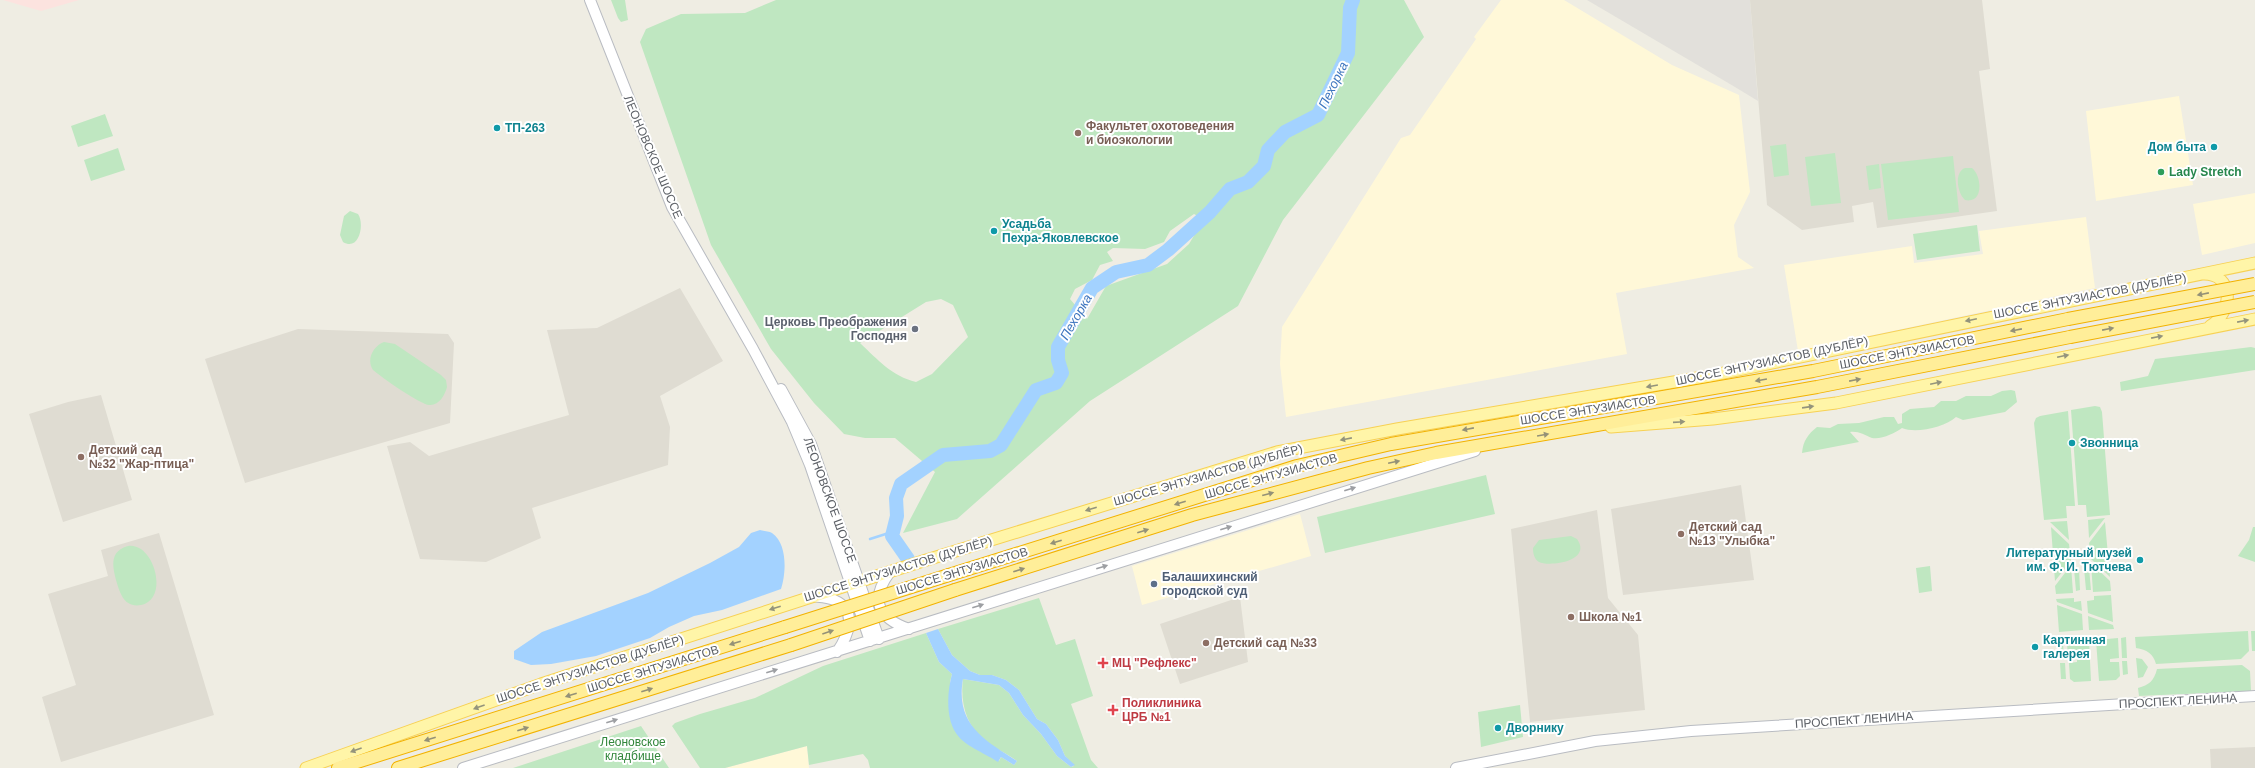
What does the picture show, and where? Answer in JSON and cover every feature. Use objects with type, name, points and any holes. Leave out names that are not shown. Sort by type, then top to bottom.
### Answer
[{"type":"highway","name":"ШОССЕ ЭНТУЗИАСТОВ","points":[[338,768],[1297,466],[1413,440],[1813,371],[2068,319],[2255,284]]},
{"type":"highway","name":"ШОССЕ ЭНТУЗИАСТОВ","points":[[398,768],[791,645],[955,590],[1192,515],[1307,483],[1436,453],[1816,388],[2070,337],[2255,302]]},
{"type":"main road","name":"ЛЕОНОВСКОЕ ШОССЕ","points":[[590,0],[672,208],[753,349],[792,422],[810,465],[874,640]]},
{"type":"main road","name":"ШОССЕ ЭНТУЗИАСТОВ (ДУБЛЁР)","points":[[306,768],[541,684],[812,596],[1277,452],[1708,376],[2255,263]]},
{"type":"main road","points":[[2201,274],[2208,274],[2218,279],[2226,289],[2228,299],[2226,309],[2221,318],[2204,328]]},
{"type":"main road","points":[[1571,430],[1713,419],[1836,403],[2204,328],[2255,319]]},
{"type":"main road","points":[[1516,409],[1621,404]]},
{"type":"main road","points":[[464,768],[1514,440]]},
{"type":"main road","points":[[895,570],[880,586],[878,596],[880,606],[884,615],[892,622],[910,629]]},
{"type":"main road","points":[[812,596],[833,599],[841,605],[847,613],[850,622],[849,632],[837,652]]},
{"type":"main road","name":"ПРОСПЕКТ ЛЕНИНА","points":[[1456,768],[1595,741],[1691,731],[2255,696]]},
{"type":"shaded area","points":[[3,0],[79,0],[41,11]]},
{"type":"shaded area","points":[[1501,0],[1564,0],[1672,65],[1739,95],[1750,192],[1734,225],[1738,257],[1754,268],[1616,293],[1627,354],[1286,417],[1280,364],[1282,327],[1401,138],[1410,135],[1476,39],[1474,37]]},
{"type":"shaded area","points":[[1587,0],[1750,0],[1758,101],[1735,87]]},
{"type":"shaded area","points":[[1750,0],[1982,0],[1990,69],[1979,71],[1997,211],[1877,228],[1873,202],[1852,206],[1854,222],[1802,230],[1767,205]]},
{"type":"shaded area","points":[[2179,96],[2193,185],[2096,201],[2086,111]]},
{"type":"shaded area","points":[[2255,193],[2255,243],[2202,255],[2193,204]]},
{"type":"shaded area","points":[[2086,217],[2095,288],[1798,351],[1784,265],[1912,246],[1914,263],[1983,254],[1979,231]]},
{"type":"shaded area","points":[[680,288],[723,361],[660,396],[670,427],[668,465],[532,508],[541,538],[486,562],[420,559],[387,446],[410,442],[429,456],[569,415],[547,330],[597,328]]},
{"type":"shaded area","points":[[298,329],[448,334],[454,343],[450,423],[245,483],[205,359]]},
{"type":"shaded area","name":"Детский сад №32 \"Жар-птица\"","points":[[101,395],[132,500],[63,522],[29,414],[68,402]]},
{"type":"shaded area","name":"Детский сад №13 \"Улыбка\"","points":[[1741,485],[1754,580],[1623,595],[1611,509]]},
{"type":"shaded area","name":"Школа №1","points":[[1597,510],[1608,598],[1638,635],[1645,710],[1530,722],[1511,529]]},
{"type":"shaded area","points":[[1300,514],[1311,556],[1142,605],[1132,566]]},
{"type":"shaded area","points":[[159,533],[214,715],[61,762],[42,697],[76,685],[48,594],[108,576],[101,550]]},
{"type":"shaded area","name":"Детский сад №33","points":[[1240,597],[1248,662],[1180,684],[1160,624]]},
{"type":"shaded area","points":[[807,746],[809,768],[725,768]]},
{"type":"shaded area","points":[[2255,747],[2255,768],[2211,768],[2210,749]]},
{"type":"green space","points":[[611,0],[625,0],[628,20],[621,22]]},
{"type":"green space","points":[[776,0],[1404,0],[1424,37],[1283,220],[1238,306],[1090,401],[957,519],[903,533],[935,472],[895,438],[865,438],[844,434],[814,403],[771,349],[711,245],[640,42],[646,29],[681,14],[745,13]],"holes":[[[1194,214],[1204,219],[1189,244],[1167,264],[1106,286],[1087,319],[1070,299],[1075,289],[1092,280],[1100,265],[1113,261],[1107,252],[1113,248],[1145,249],[1164,242],[1170,231]],[[941,299],[953,305],[968,337],[932,374],[916,382],[900,376],[892,372],[860,343],[926,302]]]},
{"type":"green space","points":[[105,114],[113,136],[78,147],[71,126]]},
{"type":"green space","points":[[1786,144],[1789,175],[1774,177],[1770,146]]},
{"type":"green space","points":[[118,148],[125,170],[91,181],[84,160]]},
{"type":"green space","points":[[1835,153],[1841,203],[1811,206],[1805,157]]},
{"type":"green space","points":[[1953,156],[1959,212],[1888,220],[1881,164]]},
{"type":"green space","points":[[1879,164],[1881,188],[1869,190],[1866,166]]},
{"type":"green space","points":[[1965,168],[1972,168],[1978,177],[1978,194],[1976,198],[1971,200],[1965,200],[1962,197],[1958,183],[1959,174]]},
{"type":"green space","points":[[350,211],[358,214],[360,218],[361,230],[357,240],[349,244],[343,242],[340,235],[344,216]]},
{"type":"green space","points":[[1977,225],[1980,251],[1917,260],[1913,234]]},
{"type":"green space","points":[[384,342],[395,344],[441,375],[446,380],[447,387],[439,402],[429,405],[418,401],[373,370],[370,362],[372,354],[380,344]]},
{"type":"green space","points":[[2251,347],[2255,348],[2255,370],[2121,391],[2120,382],[2148,376],[2155,359]]},
{"type":"green space","points":[[2002,391],[2015,391],[2017,402],[2005,412],[1963,420],[1956,417],[1945,424],[1922,430],[1908,430],[1902,428],[1892,434],[1880,438],[1872,438],[1859,433],[1850,432],[1859,442],[1802,453],[1806,438],[1817,427],[1830,428],[1838,424],[1859,423],[1884,417],[1894,417],[1898,424],[1902,423],[1902,414],[1910,409],[1934,407],[1941,401],[1956,401],[1966,396],[1991,396]]},
{"type":"green space","points":[[2095,406],[2100,407],[2102,412],[2110,515],[2087,517],[2086,505],[2078,505],[2071,410]]},
{"type":"green space","points":[[2068,411],[2075,506],[2066,506],[2067,518],[2044,520],[2034,423],[2036,418],[2040,416]]},
{"type":"green space","points":[[1486,475],[1495,514],[1325,553],[1317,517]]},
{"type":"green space","points":[[2105,518],[2089,538],[2088,520]]},
{"type":"green space","points":[[2067,521],[2069,540],[2050,522]]},
{"type":"green space","points":[[2105,522],[2110,577],[2091,559],[2089,543]]},
{"type":"green space","points":[[2051,527],[2069,544],[2071,561],[2055,581]]},
{"type":"green space","points":[[2253,527],[2255,527],[2255,562],[2238,556],[2249,540]]},
{"type":"green space","points":[[1571,536],[1577,539],[1580,547],[1579,553],[1574,558],[1551,564],[1539,562],[1536,559],[1533,548],[1539,540]]},
{"type":"green space","points":[[128,546],[137,547],[145,553],[151,561],[155,572],[155,593],[150,601],[141,605],[130,604],[127,602],[119,590],[115,574],[113,564],[115,555],[122,548]]},
{"type":"green space","points":[[2091,563],[2110,581],[2111,591],[2093,592]]},
{"type":"green space","points":[[2071,565],[2073,593],[2056,594],[2055,586]]},
{"type":"green space","points":[[1930,566],[1932,591],[1919,593],[1916,568]]},
{"type":"green space","points":[[2079,568],[2080,590],[2076,591],[2074,569]]},
{"type":"green space","points":[[2084,568],[2089,568],[2091,590],[2086,590]]},
{"type":"green space","points":[[2111,595],[2113,622],[2088,613],[2087,601],[2094,600],[2094,596]]},
{"type":"green space","points":[[1039,598],[1056,645],[1075,639],[1093,696],[1071,704],[1091,760],[1098,768],[870,768],[868,760],[863,754],[809,765],[807,746],[725,768],[700,768],[672,726],[675,723],[700,714],[755,698],[823,666],[926,633],[939,662],[952,674],[950,682],[950,715],[999,761],[1001,757],[1014,765],[1017,761],[985,741],[973,728],[966,713],[962,696],[963,679],[999,685],[1009,693],[1023,715],[1041,734],[1057,756],[1071,767],[1074,766],[1065,756],[1058,740],[1046,724],[1037,719],[1019,690],[1006,680],[992,675],[980,675],[970,671],[952,655],[938,629]]},
{"type":"green space","points":[[2074,598],[2074,602],[2081,601],[2082,611],[2057,602],[2056,599]]},
{"type":"green space","points":[[2057,605],[2082,614],[2083,630],[2059,632]]},
{"type":"green space","points":[[2088,616],[2113,625],[2114,629],[2089,630]]},
{"type":"green space","points":[[2248,631],[2249,651],[2241,659],[2156,664],[2153,657],[2149,653],[2136,648],[2135,637]]},
{"type":"green space","points":[[2251,631],[2255,631],[2255,651],[2252,651]]},
{"type":"green space","points":[[2126,637],[2127,658],[2122,658],[2121,638]]},
{"type":"green space","points":[[2118,638],[2119,658],[2110,659],[2110,662],[2119,662],[2120,676],[2116,680],[2099,681],[2096,640]]},
{"type":"green space","points":[[2089,641],[2091,681],[2074,682],[2070,679],[2069,663],[2077,662],[2077,659],[2068,659],[2067,642]]},
{"type":"green space","points":[[2063,642],[2064,660],[2059,660],[2058,643]]},
{"type":"green space","points":[[2136,658],[2142,659],[2148,667],[2143,677],[2138,678]]},
{"type":"green space","points":[[2122,661],[2127,661],[2128,674],[2123,675]]},
{"type":"green space","points":[[2060,663],[2065,663],[2066,679],[2061,679]]},
{"type":"green space","points":[[2242,665],[2250,671],[2251,691],[2139,696],[2138,688],[2150,682],[2157,669]]},
{"type":"green space","points":[[1520,705],[1523,737],[1481,747],[1478,712]]},
{"type":"green space","name":"Леоновское кладбище","points":[[641,726],[669,768],[513,768]]},
{"type":"water","points":[[760,530],[772,533],[781,544],[785,568],[781,589],[722,610],[694,616],[669,627],[650,638],[596,656],[551,664],[531,665],[514,659],[514,651],[542,632],[648,593],[739,547],[751,533]]},
{"type":"water","points":[[938,629],[952,655],[970,671],[980,675],[992,675],[1006,680],[1019,690],[1037,719],[1046,724],[1058,740],[1065,756],[1075,765],[1071,767],[1057,756],[1041,734],[1023,715],[1009,693],[999,685],[963,679],[963,708],[968,719],[983,738],[1017,761],[1014,765],[1001,757],[998,762],[962,740],[954,731],[949,715],[948,698],[952,674],[939,662],[926,633]]},
{"type":"waterway","name":"Пехорка","points":[[908,559],[892,536],[897,516],[896,498],[901,484],[943,455],[990,451],[1001,445],[1036,390],[1056,383],[1062,373],[1058,360],[1058,347],[1092,288],[1116,272],[1148,265],[1168,250],[1210,212],[1230,189],[1248,182],[1264,166],[1268,150],[1285,132],[1318,115],[1348,53],[1350,8],[1353,0]]},
{"type":"waterway","points":[[870,539],[892,532]]},
{"type":"place","name":"ТП-263","points":[[497,128]]},
{"type":"place","name":"Факультет охотоведения и биоэкологии","points":[[1078,133]]},
{"type":"place","name":"Дом быта","points":[[2214,147]]},
{"type":"place","name":"Lady Stretch","points":[[2161,172]]},
{"type":"place","name":"Усадьба Пехра-Яковлевское","points":[[994,231]]},
{"type":"place","name":"Церковь Преображения Господня","points":[[915,329]]},
{"type":"place","name":"Звонница","points":[[2072,443]]},
{"type":"place","name":"Детский сад №32 \"Жар-птица\"","points":[[81,457]]},
{"type":"place","name":"Детский сад №13 \"Улыбка\"","points":[[1681,534]]},
{"type":"place","name":"Литературный музей им. Ф. И. Тютчева","points":[[2140,560]]},
{"type":"place","name":"Балашихинский городской суд","points":[[1154,584]]},
{"type":"place","name":"Школа №1","points":[[1571,617]]},
{"type":"place","name":"Детский сад №33","points":[[1206,643]]},
{"type":"place","name":"Картинная галерея","points":[[2035,647]]},
{"type":"place","name":"МЦ \"Рефлекс\"","points":[[1103,663]]},
{"type":"place","name":"Поликлиника ЦРБ №1","points":[[1113,710]]},
{"type":"place","name":"Дворнику","points":[[1498,728]]}]
